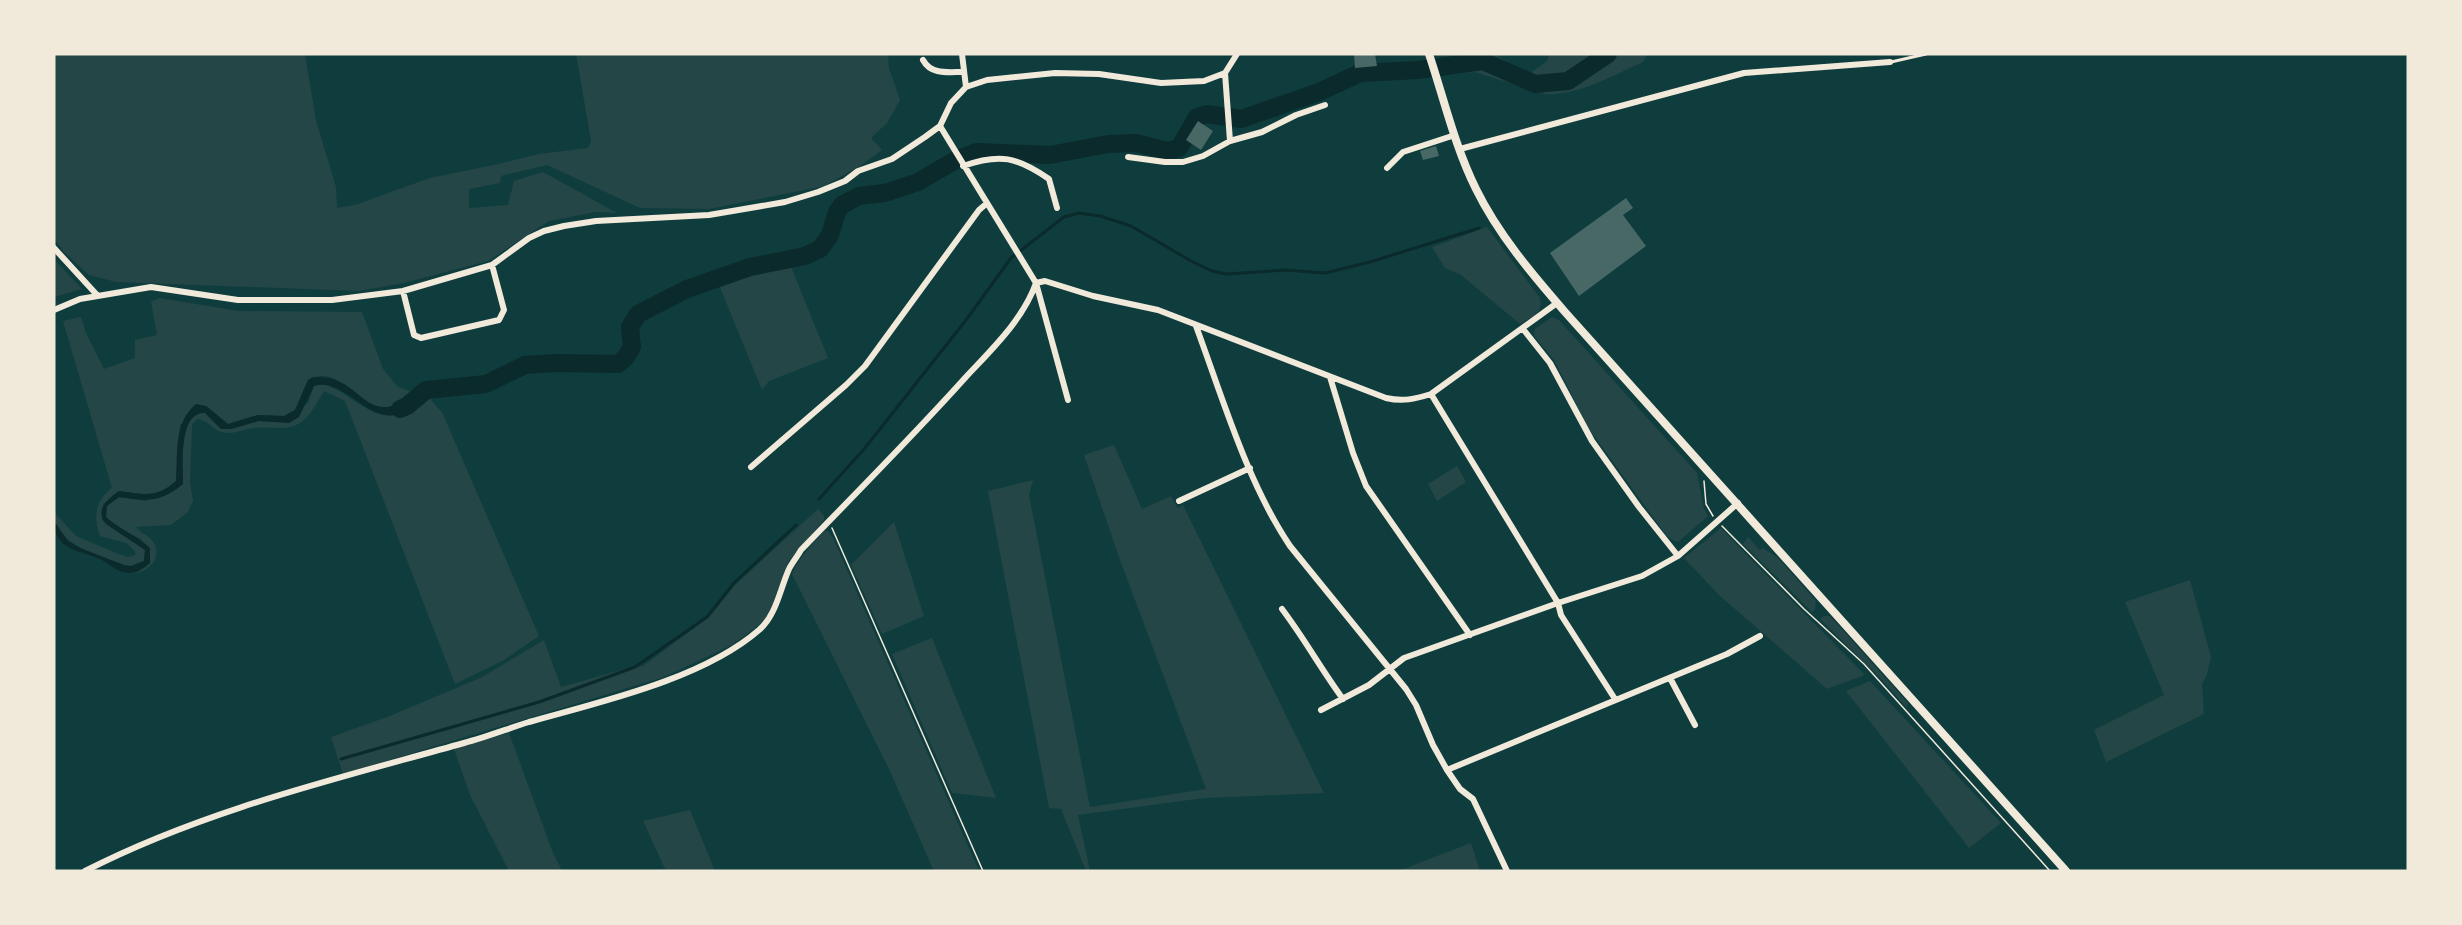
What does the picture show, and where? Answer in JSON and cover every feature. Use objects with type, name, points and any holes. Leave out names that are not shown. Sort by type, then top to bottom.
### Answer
[{"type":"street","points":[[962,54],[966,87]]},
{"type":"street","points":[[1230,141],[1225,73],[1237,54]]},
{"type":"street","points":[[1429,54],[1455,135],[1476,189],[1503,235],[1557,303],[2066,871]]},
{"type":"street","points":[[923,60],[933,70],[963,72]]},
{"type":"street","points":[[1460,149],[1744,73],[1890,62]]},
{"type":"street","points":[[54,310],[80,299],[151,287],[238,300],[332,300],[403,291],[492,265],[529,238],[564,226],[596,221],[709,215],[785,202],[818,192],[845,181],[858,171],[892,159],[940,126],[951,103],[966,87],[987,80],[1055,73],[1099,74],[1161,83],[1204,81],[1225,73]]},
{"type":"street","points":[[1128,157],[1183,162],[1203,156],[1230,141],[1262,132],[1296,115],[1325,105]]},
{"type":"street","points":[[940,126],[1036,284],[1068,400]]},
{"type":"street","points":[[1387,168],[1402,152],[1455,135]]},
{"type":"street","points":[[963,165],[991,158],[1022,162],[1049,179],[1057,208]]},
{"type":"street","points":[[751,467],[865,366],[979,210],[986,204]]},
{"type":"street","points":[[54,248],[97,295]]},
{"type":"street","points":[[403,291],[414,335],[421,338],[499,320],[504,310],[492,265]]},
{"type":"street","points":[[1036,284],[1045,281],[1093,296],[1158,310],[1329,377],[1398,401],[1407,401],[1431,393],[1557,303]]},
{"type":"street","points":[[86,871],[119,854],[208,818],[664,682],[705,664],[745,642],[762,628],[772,613],[790,567],[801,550],[922,426],[988,353],[1030,300],[1036,284]]},
{"type":"street","points":[[1196,326],[1270,514],[1290,546],[1391,669],[1416,705],[1447,770],[1460,789],[1473,799],[1507,871]]},
{"type":"street","points":[[1523,329],[1550,363],[1592,441],[1639,507],[1678,556]]},
{"type":"street","points":[[1329,377],[1366,486],[1470,635]]},
{"type":"street","points":[[1431,393],[1558,603],[1561,615],[1615,699]]},
{"type":"street","points":[[1179,501],[1250,468]]},
{"type":"street","points":[[1321,710],[1369,685],[1404,658],[1558,603],[1642,576],[1678,556],[1738,503]]},
{"type":"street","points":[[1282,609],[1305,639],[1322,670],[1343,699]]},
{"type":"street","points":[[1447,770],[1727,654],[1760,636]]},
{"type":"street","points":[[1670,678],[1695,725]]},
{"type":"lane","points":[[1890,62],[1926,54]]},
{"type":"path","points":[[829,521],[927,740],[982,871]]},
{"type":"path","points":[[1718,522],[1804,609],[1864,664],[2050,871]]},
{"type":"shaded area","points":[[54,54],[305,54],[316,121],[336,187],[337,208],[355,205],[430,178],[539,154],[588,148],[591,141],[576,54],[888,54],[889,68],[900,100],[887,123],[871,138],[882,150],[860,166],[824,186],[709,209],[640,208],[547,165],[501,176],[500,183],[469,189],[469,208],[508,205],[514,181],[543,172],[617,213],[596,212],[549,221],[488,261],[404,283],[359,291],[116,282],[89,275],[64,252],[54,238]]},
{"type":"shaded area","points":[[1459,54],[1494,54],[1529,74],[1547,61],[1549,54],[1647,54],[1643,62],[1595,84],[1570,92],[1545,94],[1475,72],[1446,75],[1441,60]]},
{"type":"shaded area","points":[[1487,227],[1540,298],[1538,311],[1520,324],[1461,275],[1445,268],[1432,247]]},
{"type":"shaded area","points":[[54,259],[82,289],[54,297]]},
{"type":"shaded area","points":[[790,264],[828,358],[769,381],[762,390],[719,285]]},
{"type":"shaded area","points":[[159,298],[239,311],[362,312],[383,369],[397,386],[418,395],[396,407],[378,407],[340,381],[319,376],[308,380],[295,410],[284,416],[258,415],[228,424],[206,406],[180,425],[176,481],[156,493],[119,491],[103,504],[102,520],[145,550],[144,561],[131,566],[124,565],[91,553],[61,533],[54,512],[76,536],[128,557],[135,555],[135,551],[126,543],[100,536],[97,510],[102,498],[112,488],[63,321],[81,317],[86,333],[104,369],[135,358],[135,340],[157,335],[151,302]]},
{"type":"shaded area","points":[[1552,317],[1559,320],[1697,473],[1704,509],[1708,516],[1678,542],[1666,535],[1589,429],[1554,360],[1534,336],[1535,329]]},
{"type":"shaded area","points":[[313,377],[330,378],[373,404],[384,407],[399,404],[418,395],[422,397],[406,411],[392,416],[378,413],[340,390],[327,385],[314,386],[299,417],[289,423],[259,421],[231,429],[221,429],[205,413],[196,415],[186,430],[183,484],[160,498],[145,500],[119,497],[107,506],[106,517],[150,548],[150,563],[138,571],[125,573],[100,559],[69,548],[58,538],[54,521],[68,541],[80,548],[124,565],[131,566],[144,561],[145,550],[106,524],[101,514],[102,510],[107,501],[119,491],[156,493],[176,481],[180,430],[183,420],[196,404],[206,406],[228,424],[258,415],[284,416],[295,410],[308,380]]},
{"type":"shaded area","points":[[320,384],[339,391],[378,414],[387,415],[402,412],[428,394],[442,412],[539,636],[504,660],[455,684],[345,401],[324,391],[308,416],[297,425],[290,427],[253,428],[225,433],[197,419],[192,425],[190,482],[193,501],[188,512],[171,525],[136,527],[151,539],[156,552],[148,568],[129,573],[150,563],[141,539],[118,529],[106,517],[107,506],[119,497],[146,501],[183,484],[186,430],[196,415],[205,413],[221,429],[231,429],[259,421],[276,422],[308,403],[314,386]]},
{"type":"shaded area","points":[[1114,445],[1142,509],[1171,496],[1178,508],[1183,505],[1324,793],[1204,798],[1078,815],[1090,871],[1086,871],[1061,809],[1049,808],[988,491],[1033,480],[1029,495],[1090,807],[1206,789],[1120,560],[1084,455]]},
{"type":"shaded area","points":[[1457,466],[1466,482],[1437,501],[1428,484]]},
{"type":"shaded area","points":[[818,509],[824,516],[824,520],[788,562],[769,613],[763,622],[732,645],[664,677],[343,774],[331,737],[390,716],[482,677],[544,640],[561,687],[643,666],[709,617],[735,585]]},
{"type":"shaded area","points":[[894,522],[924,616],[882,634],[851,565]]},
{"type":"shaded area","points":[[1721,528],[1865,675],[1827,689],[1719,595],[1684,558]]},
{"type":"shaded area","points":[[825,531],[828,531],[833,538],[979,871],[934,871],[889,769],[792,574],[803,556]]},
{"type":"shaded area","points":[[1748,537],[1760,550],[1763,548],[1778,558],[1816,601],[1812,612],[1743,544]]},
{"type":"shaded area","points":[[2190,580],[2211,657],[2202,684],[2204,714],[2106,762],[2094,730],[2164,695],[2125,602]]},
{"type":"shaded area","points":[[1830,616],[1908,703],[1907,708],[1820,619]]},
{"type":"shaded area","points":[[932,638],[996,798],[952,793],[892,654]]},
{"type":"shaded area","points":[[1870,681],[2001,823],[1969,848],[1846,691]]},
{"type":"shaded area","points":[[509,733],[553,853],[562,871],[509,871],[470,795],[454,749]]},
{"type":"shaded area","points":[[690,810],[715,871],[666,871],[643,821]]},
{"type":"shaded area","points":[[1471,843],[1480,871],[1398,871]]},
{"type":"building","points":[[1354,54],[1375,54],[1377,66],[1355,68]]},
{"type":"building","points":[[1198,121],[1213,131],[1201,150],[1186,140]]},
{"type":"building","points":[[1436,146],[1439,156],[1423,160],[1420,151]]},
{"type":"building","points":[[1626,198],[1633,208],[1623,215],[1646,246],[1579,296],[1550,253]]},
{"type":"waterway","points":[[400,409],[426,390],[486,384],[525,365],[618,364],[632,347],[630,327],[638,314],[687,289],[750,267],[805,256],[820,249],[830,235],[837,212],[842,205],[859,196],[885,193],[918,182],[954,161],[977,152],[1050,155],[1108,144],[1136,143],[1168,151],[1179,148],[1197,117],[1207,114],[1241,119],[1319,92],[1360,73],[1418,70],[1483,61],[1535,84],[1568,81],[1608,54]]},
{"type":"waterway","points":[[819,499],[865,448],[966,320],[1011,258],[1064,217],[1079,213],[1100,216],[1131,226],[1191,261],[1212,271],[1226,274],[1285,270],[1325,273],[1370,262],[1479,228]]},
{"type":"waterway","points":[[341,759],[539,702],[635,667],[707,617],[734,583],[796,525]]}]
